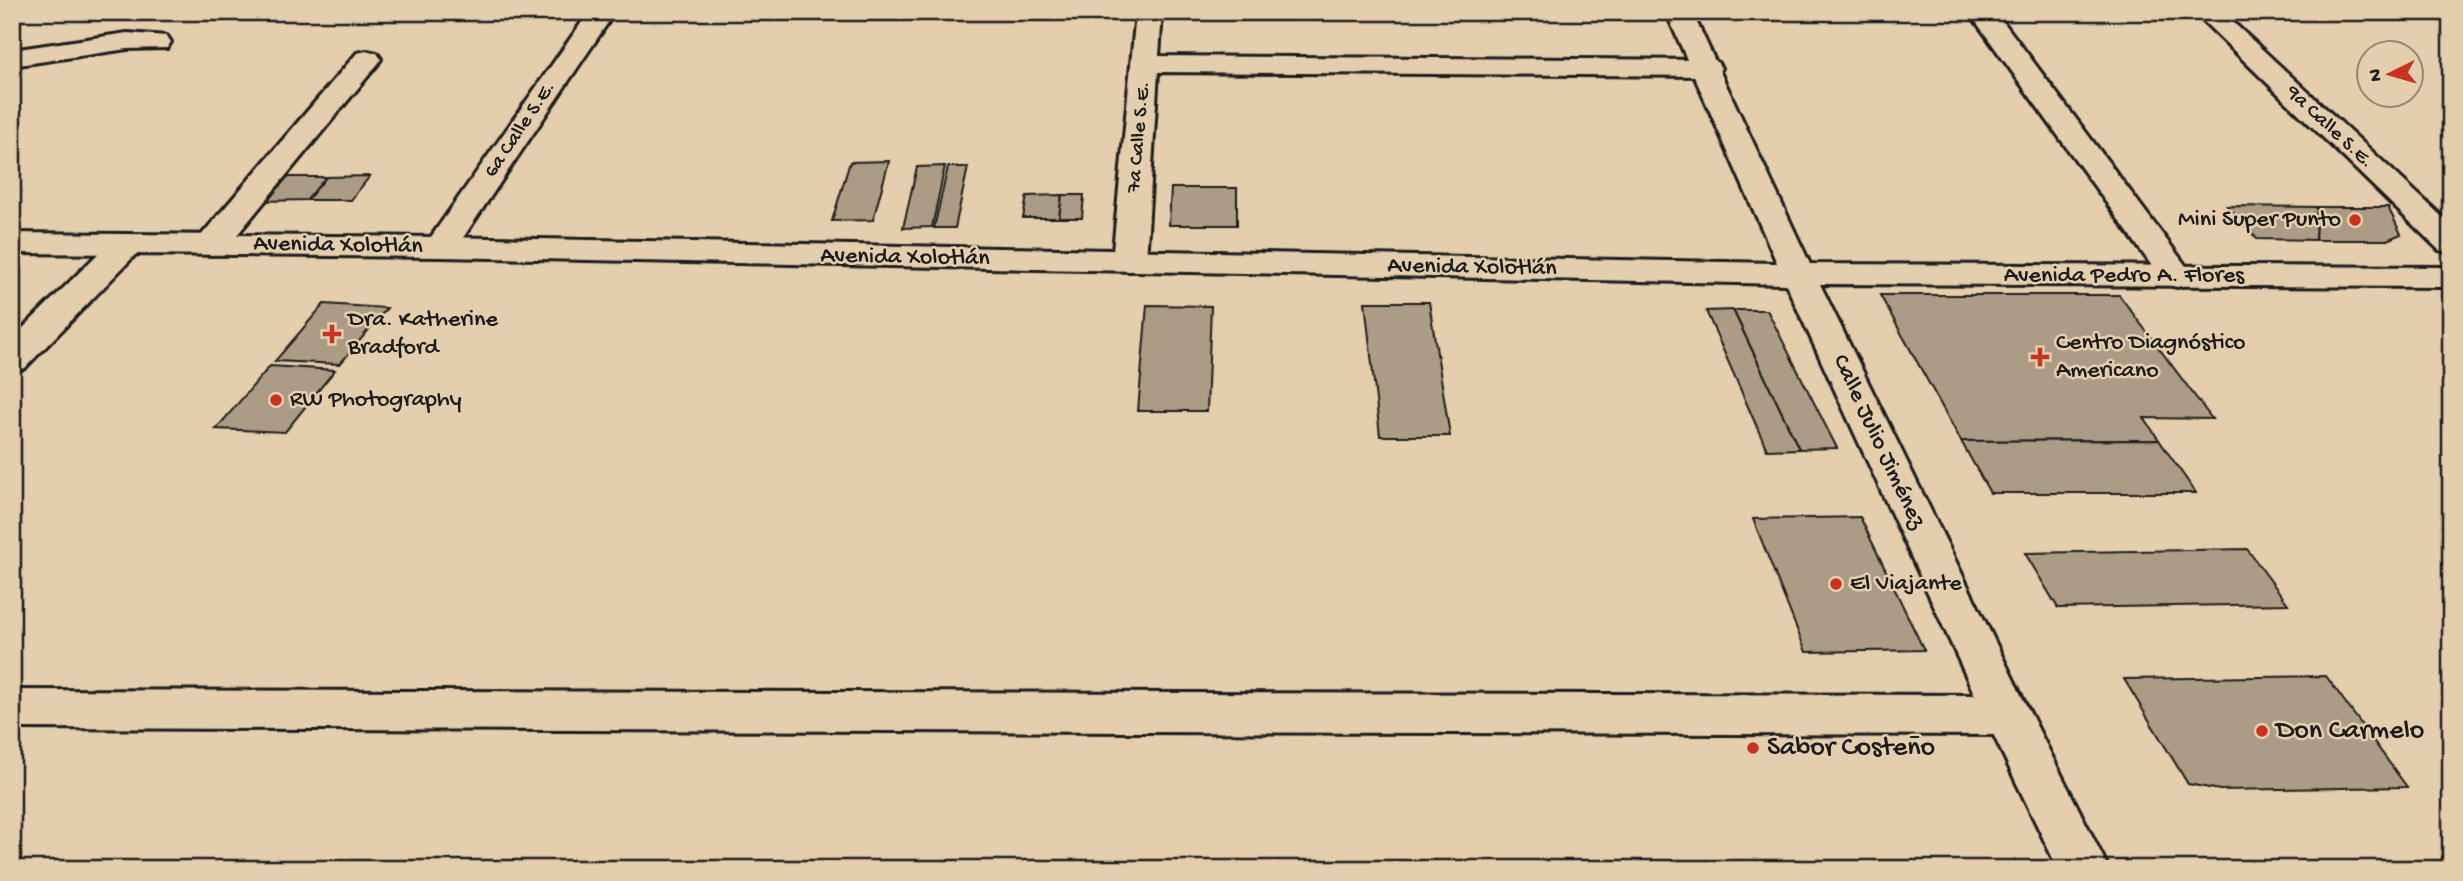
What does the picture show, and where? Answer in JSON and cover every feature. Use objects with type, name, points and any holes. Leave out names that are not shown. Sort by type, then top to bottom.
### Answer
[{"type":"street","name":"6a Calle S.E.","points":[[440,247],[601,12]]},
{"type":"street","name":"7a Calle S.E.","points":[[1129,261],[1149,12]]},
{"type":"street","name":"Calle Julio Jiménez","points":[[1679,12],[1707,68],[1798,274],[2007,715],[2084,869]]},
{"type":"street","points":[[1982,12],[2177,277]]},
{"type":"street","name":"9a Calle S.E.","points":[[2207,12],[2451,243]]},
{"type":"street","points":[[12,58],[127,41],[158,42]]},
{"type":"street","points":[[211,245],[367,59]]},
{"type":"street","points":[[1146,64],[1707,68]]},
{"type":"street","name":"Avenida Xolotlán","points":[[12,243],[440,247],[1798,274]]},
{"type":"street","points":[[12,359],[125,246]]},
{"type":"street","name":"Avenida Pedro A. Flores","points":[[1798,274],[2451,277]]},
{"type":"street","points":[[12,709],[2007,715]]},
{"type":"building","points":[[889,161],[873,220],[832,221],[850,162]]},
{"type":"building","points":[[945,166],[932,227],[903,228],[917,167]]},
{"type":"building","points":[[948,167],[968,167],[955,228],[934,228]]},
{"type":"building","points":[[370,176],[351,200],[307,200],[326,177]]},
{"type":"building","points":[[284,177],[326,177],[307,200],[263,201]]},
{"type":"building","points":[[1171,188],[1237,188],[1237,225],[1169,225]]},
{"type":"building","points":[[1062,195],[1059,218],[1023,218],[1027,196]]},
{"type":"building","points":[[1062,195],[1084,195],[1082,218],[1059,218]]},
{"type":"building","points":[[2227,206],[2317,207],[2315,240],[2257,239]]},
{"type":"building","name":"Mini Super Punto","points":[[2317,207],[2388,207],[2401,234],[2387,240],[2315,240]]},
{"type":"building","name":"Centro Diagnóstico Americano","points":[[1880,295],[2119,295],[2212,419],[2144,418],[2159,440],[1961,441]]},
{"type":"building","points":[[1365,302],[1429,302],[1450,436],[1380,436]]},
{"type":"building","name":"Dra. Katherine Bradford","points":[[324,304],[387,308],[340,364],[275,361]]},
{"type":"building","points":[[1147,305],[1211,306],[1207,411],[1138,411]]},
{"type":"building","points":[[1733,310],[1767,310],[1837,448],[1799,449]]},
{"type":"building","points":[[1733,310],[1799,449],[1767,450],[1706,311]]},
{"type":"building","name":"RW Photography","points":[[270,366],[335,370],[285,432],[216,429]]},
{"type":"building","points":[[2159,440],[2196,493],[1990,493],[1961,441]]},
{"type":"building","name":"El Viajante","points":[[1860,517],[1924,650],[1806,652],[1753,519]]},
{"type":"building","points":[[2247,549],[2288,604],[2058,608],[2025,553]]},
{"type":"building","name":"Don Carmelo","points":[[2326,676],[2407,787],[2220,790],[2188,784],[2124,679]]},
{"type":"place","name":"Mini Super Punto","points":[[2355,220]]},
{"type":"place","name":"Dra. Katherine Bradford","points":[[332,334]]},
{"type":"place","name":"Centro Diagnóstico Americano","points":[[2040,357]]},
{"type":"place","name":"RW Photography","points":[[276,400]]},
{"type":"place","name":"El Viajante","points":[[1836,584]]},
{"type":"place","name":"Don Carmelo","points":[[2262,731]]},
{"type":"place","name":"Sabor Costeño","points":[[1753,748]]}]
